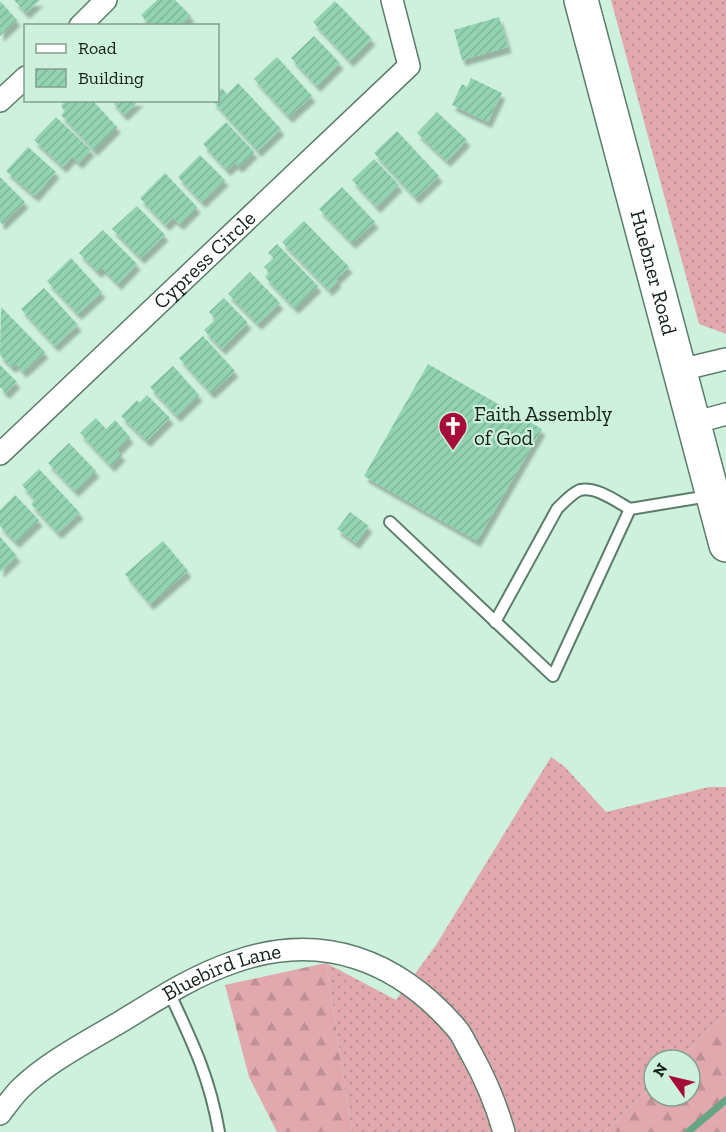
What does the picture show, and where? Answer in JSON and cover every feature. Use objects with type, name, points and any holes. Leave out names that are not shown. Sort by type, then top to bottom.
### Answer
[{"type":"main road","name":"Huebner Road","points":[[580,0],[726,545]]},
{"type":"street","points":[[82,24],[106,0]]},
{"type":"street","name":"Cypress Circle","points":[[0,454],[409,66],[392,0]]},
{"type":"street","points":[[0,101],[24,79]]},
{"type":"street","points":[[680,370],[726,358]]},
{"type":"street","points":[[693,423],[726,414]]},
{"type":"street","name":"Bluebird Lane","points":[[0,1113],[21,1088],[55,1062],[190,979],[236,961],[270,953],[311,949],[349,955],[387,970],[429,1002],[458,1030],[483,1074],[504,1132]]},
{"type":"lane","points":[[495,622],[557,509],[580,490],[596,492],[630,509],[713,495]]},
{"type":"lane","points":[[390,522],[553,676],[630,509]]},
{"type":"lane","points":[[169,992],[207,1077],[219,1132]]},
{"type":"green space","points":[[611,0],[726,0],[726,334],[699,324]]},
{"type":"green space","points":[[551,757],[565,767],[606,812],[709,787],[726,787],[726,1014],[691,1048],[642,1048],[642,1096],[602,1132],[352,1132],[326,963],[396,1000],[436,945]]},
{"type":"green space","points":[[326,963],[352,1132],[277,1132],[249,1077],[225,985]]},
{"type":"green space","points":[[726,1014],[726,1132],[602,1132],[642,1096],[642,1108],[702,1108],[702,1048],[691,1048]]},
{"type":"building","points":[[14,0],[40,0],[26,13]]},
{"type":"building","points":[[157,0],[175,0],[191,16],[182,24],[149,24],[141,15]]},
{"type":"building","points":[[0,1],[17,20],[0,36]]},
{"type":"building","points":[[335,1],[372,39],[350,61],[313,22]]},
{"type":"building","points":[[499,17],[508,47],[462,60],[454,30]]},
{"type":"building","points":[[314,36],[340,63],[317,86],[291,58]]},
{"type":"building","points":[[277,57],[312,96],[289,117],[254,79]]},
{"type":"building","points":[[471,78],[502,93],[488,122],[452,105],[462,84],[467,87]]},
{"type":"building","points":[[238,83],[281,129],[258,151],[214,102],[219,102],[219,91],[222,88],[227,94]]},
{"type":"building","points":[[64,102],[94,102],[117,127],[94,150],[61,115],[65,111],[61,106]]},
{"type":"building","points":[[113,102],[138,102],[124,115]]},
{"type":"building","points":[[437,112],[467,140],[447,161],[417,133]]},
{"type":"building","points":[[56,117],[91,150],[79,163],[72,157],[63,167],[34,140]]},
{"type":"building","points":[[226,122],[254,152],[239,167],[235,163],[227,170],[203,144]]},
{"type":"building","points":[[397,131],[439,176],[416,198],[374,153]]},
{"type":"building","points":[[28,147],[56,172],[35,196],[6,171]]},
{"type":"building","points":[[200,155],[225,180],[202,202],[178,177]]},
{"type":"building","points":[[374,159],[399,185],[377,207],[352,180]]},
{"type":"building","points":[[165,173],[197,207],[180,224],[173,218],[166,225],[140,198]]},
{"type":"building","points":[[0,177],[25,202],[2,224],[0,222]]},
{"type":"building","points":[[342,187],[375,222],[352,243],[319,209]]},
{"type":"building","points":[[137,206],[165,235],[141,258],[112,229]]},
{"type":"building","points":[[304,221],[349,267],[336,279],[338,281],[329,290],[282,242]]},
{"type":"building","points":[[103,230],[137,264],[118,284],[102,268],[98,272],[79,253]]},
{"type":"building","points":[[277,244],[318,286],[295,308],[265,277],[269,273],[264,267],[274,258],[268,253]]},
{"type":"building","points":[[71,258],[102,292],[78,314],[47,281]]},
{"type":"building","points":[[250,272],[280,303],[258,324],[228,294]]},
{"type":"building","points":[[44,288],[78,325],[55,346],[21,309]]},
{"type":"building","points":[[224,298],[248,323],[222,349],[204,330],[216,319],[209,312]]},
{"type":"building","points":[[1,307],[45,352],[23,372],[16,364],[12,367],[0,355]]},
{"type":"building","points":[[203,336],[235,371],[211,393],[179,358]]},
{"type":"building","name":"Faith Assembly of God","points":[[428,364],[542,429],[477,541],[364,476]]},
{"type":"building","points":[[0,365],[17,382],[6,393],[0,387]]},
{"type":"building","points":[[173,366],[199,395],[177,416],[150,387]]},
{"type":"building","points":[[147,395],[170,418],[147,441],[121,416],[137,400],[139,403]]},
{"type":"building","points":[[96,418],[106,429],[115,420],[130,437],[117,450],[122,455],[111,466],[80,433]]},
{"type":"building","points":[[69,443],[96,471],[75,491],[48,463]]},
{"type":"building","points":[[39,469],[80,513],[58,533],[31,504],[35,500],[22,485]]},
{"type":"building","points":[[15,495],[39,520],[16,542],[0,526],[0,510]]},
{"type":"building","points":[[350,512],[369,526],[356,543],[337,529]]},
{"type":"building","points":[[0,537],[17,556],[0,572]]},
{"type":"building","points":[[163,541],[188,571],[150,604],[125,574]]},
{"type":"waterway","points":[[688,1132],[726,1100]]},
{"type":"place","name":"Faith Assembly of God","points":[[453,452]]}]
